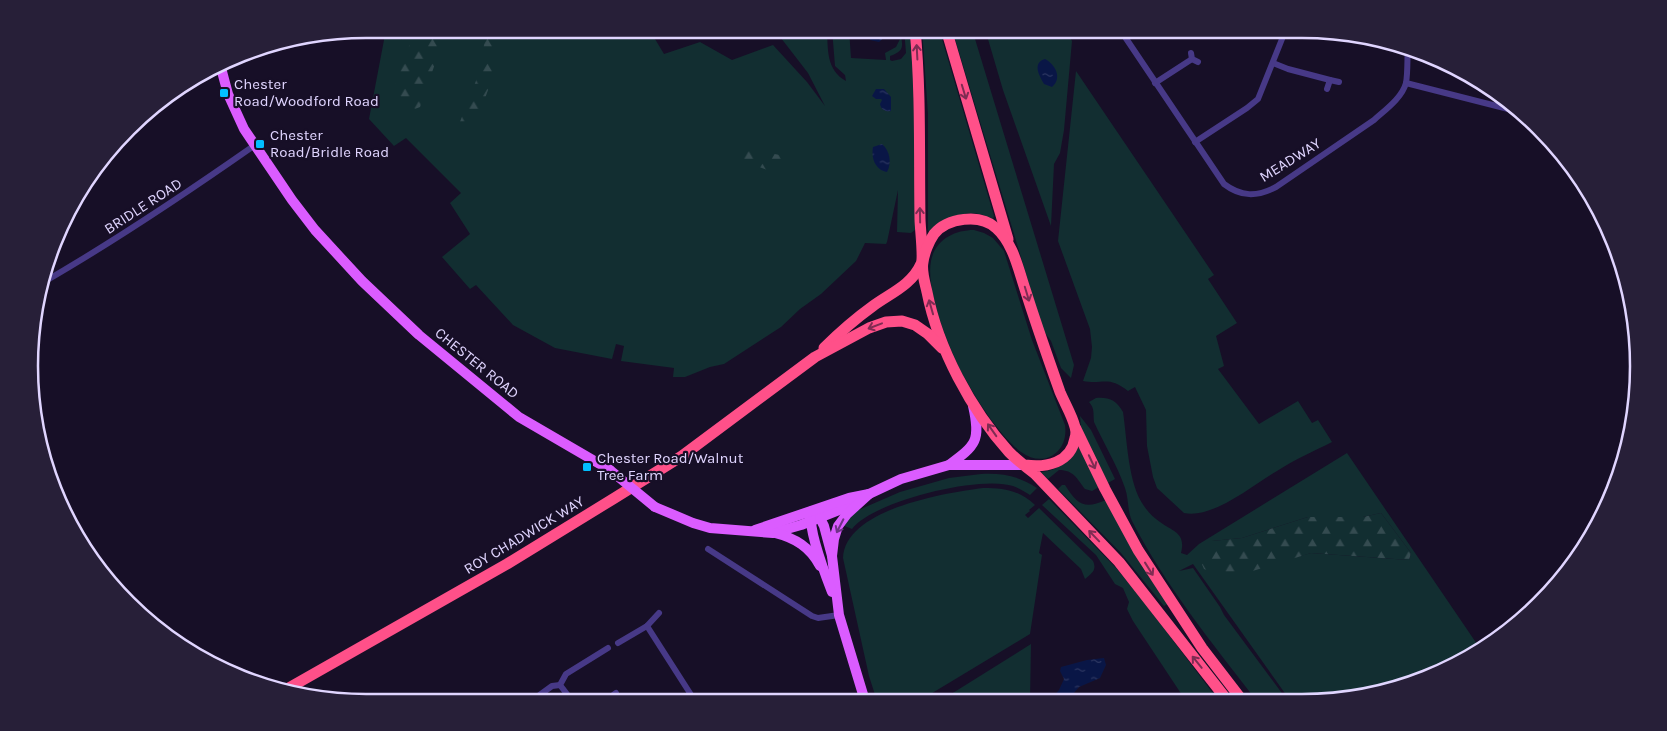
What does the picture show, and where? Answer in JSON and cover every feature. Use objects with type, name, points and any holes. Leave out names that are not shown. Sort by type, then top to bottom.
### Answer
[{"type":"highway","points":[[916,38],[919,97],[922,263],[929,301],[946,354],[971,398],[1010,453],[1118,562],[1222,694]]},
{"type":"highway","points":[[949,38],[1011,248],[1066,408],[1105,489],[1138,550],[1202,648],[1237,694]]},
{"type":"highway","name":"ROY CHADWICK WAY","points":[[873,306],[912,278],[922,263],[930,242],[943,227],[960,220],[971,219],[987,222],[995,227],[1011,248]]},
{"type":"highway","name":"ROY CHADWICK WAY","points":[[816,357],[831,341],[873,306],[910,269],[915,259],[921,235]]},
{"type":"highway","name":"ROY CHADWICK WAY","points":[[293,685],[499,568],[620,495],[682,456],[816,357],[870,328],[886,322],[902,321],[915,325],[937,341],[946,354]]},
{"type":"highway","points":[[1024,465],[1043,465],[1061,460],[1068,455],[1072,448],[1076,428]]},
{"type":"main road","name":"CHESTER ROAD","points":[[222,70],[234,110],[255,145],[315,230],[362,281],[419,335],[519,417],[610,470],[655,507],[710,528],[773,532],[860,503],[869,494],[901,479],[949,465],[1024,465]]},
{"type":"main road","name":"CHESTER ROAD","points":[[949,465],[969,450],[975,440],[976,422],[971,398]]},
{"type":"main road","points":[[752,531],[814,517],[849,498],[869,494]]},
{"type":"main road","points":[[838,611],[832,556],[834,538],[838,526],[847,514],[860,503]]},
{"type":"main road","points":[[814,517],[832,556]]},
{"type":"main road","points":[[814,517],[829,585]]},
{"type":"main road","points":[[773,532],[794,539],[804,545],[816,558],[829,585],[838,611],[861,694]]},
{"type":"street","name":"MEADWAY","points":[[1126,38],[1224,184],[1240,193],[1260,194],[1276,187],[1374,120],[1401,92],[1406,83]]},
{"type":"street","points":[[1195,142],[1258,100],[1283,38]]},
{"type":"street","points":[[1408,55],[1406,83],[1505,108]]},
{"type":"street","points":[[1155,83],[1194,58]]},
{"type":"street","points":[[1273,63],[1288,69],[1339,82]]},
{"type":"street","points":[[1327,89],[1330,80]]},
{"type":"street","name":"BRIDLE ROAD","points":[[50,279],[96,252],[184,195],[255,145]]},
{"type":"street","points":[[708,549],[812,616],[818,618],[838,611]]},
{"type":"street","points":[[618,643],[647,626],[658,613]]},
{"type":"street","points":[[647,626],[691,694]]},
{"type":"street","points":[[560,685],[566,674],[608,648]]},
{"type":"street","points":[[560,685],[567,694]]},
{"type":"street","points":[[541,694],[552,686],[560,685]]},
{"type":"green space","points":[[384,38],[402,38],[401,40],[384,40]]},
{"type":"green space","points":[[402,38],[654,38],[664,54],[700,42],[732,60],[773,45],[807,82],[825,106],[808,73],[781,38],[827,38],[831,65],[839,76],[846,81],[845,75],[835,66],[833,38],[850,38],[851,58],[886,60],[885,53],[896,47],[901,38],[901,50],[890,56],[892,61],[901,59],[906,53],[905,38],[911,38],[915,105],[915,230],[911,233],[897,232],[898,190],[886,244],[865,243],[856,261],[821,294],[800,309],[781,327],[724,364],[710,367],[685,377],[673,377],[674,368],[621,361],[624,346],[616,344],[612,359],[555,348],[513,325],[476,285],[470,289],[442,257],[470,234],[450,203],[461,193],[406,138],[394,146],[369,119],[384,40],[401,40]]},
{"type":"green space","points":[[412,38],[444,38],[420,107],[415,109],[394,89]]},
{"type":"green space","points":[[485,38],[498,38],[494,74],[478,117],[457,140],[456,132],[481,68]]},
{"type":"green space","points":[[923,38],[942,38],[994,216],[993,219],[984,215],[967,213],[952,218],[929,232],[928,114]]},
{"type":"green space","points":[[955,38],[975,38],[1074,365],[1071,378],[1061,368],[1051,341],[1043,330]]},
{"type":"green space","points":[[988,38],[1070,38],[1072,41],[1064,130],[1060,153],[1054,164],[1051,226],[1003,90]]},
{"type":"green space","points":[[1076,71],[1214,275],[1208,279],[1237,323],[1216,336],[1224,366],[1218,369],[1259,424],[1298,401],[1312,423],[1318,420],[1332,442],[1284,467],[1220,506],[1207,511],[1184,513],[1157,488],[1147,446],[1146,410],[1135,387],[1128,391],[1115,383],[1083,381],[1091,358],[1090,329],[1058,241]]},
{"type":"green space","points":[[746,149],[791,157],[781,175],[743,161],[742,154]]},
{"type":"green space","points":[[974,230],[993,238],[1004,251],[1032,340],[1065,425],[1065,435],[1059,450],[1046,458],[1038,459],[1021,452],[1013,446],[990,419],[953,355],[935,305],[930,273],[933,254],[946,238],[959,232]]},
{"type":"green space","points":[[1096,398],[1105,398],[1115,402],[1123,412],[1131,474],[1139,497],[1153,517],[1178,534],[1182,541],[1181,553],[1187,555],[1199,544],[1347,453],[1476,643],[1427,669],[1386,682],[1344,691],[1285,694],[1193,564],[1179,571],[1193,568],[1224,615],[1283,694],[1251,694],[1174,591],[1145,545],[1129,513],[1125,488],[1094,422],[1089,402]],"holes":[[[1381,513],[1411,553],[1409,560],[1311,553],[1281,561],[1212,541],[1242,538],[1308,517],[1363,517]]]},
{"type":"green space","points":[[1080,416],[1091,430],[1115,479],[1108,483],[1081,428]]},
{"type":"green space","points":[[1077,444],[1099,487],[1092,491],[1085,489],[1072,473],[1064,470],[1059,470],[1048,479],[1041,472],[1054,469],[1063,463]]},
{"type":"green space","points":[[981,474],[1011,476],[1037,488],[1030,495],[1013,486],[997,484],[953,487],[903,500],[881,509],[852,529],[842,525],[854,512],[900,492],[949,478]]},
{"type":"green space","points":[[1065,485],[1077,501],[1087,505],[1106,500],[1168,604],[1164,606],[1121,553],[1058,489]]},
{"type":"green space","points":[[983,488],[1011,491],[1023,496],[1035,505],[1025,515],[1028,518],[1039,508],[1093,561],[1093,571],[1085,579],[1081,569],[1043,533],[1039,553],[1042,555],[1030,634],[931,694],[875,694],[869,676],[843,558],[848,541],[860,527],[878,516],[899,506],[945,494]]},
{"type":"green space","points":[[1049,499],[1117,569],[1213,694],[1182,694],[1133,621],[1127,609],[1129,602],[1123,588],[1115,584],[1096,555],[1042,505]]},
{"type":"green space","points":[[1381,513],[1411,553],[1409,560],[1311,553],[1230,578],[1204,569],[1200,560],[1212,541],[1242,538],[1308,517],[1363,517]]},
{"type":"green space","points":[[1031,644],[1030,694],[951,694]]},
{"type":"water","points":[[870,38],[884,38],[879,42],[870,40]]},
{"type":"water","points":[[1045,59],[1055,68],[1057,76],[1057,80],[1052,87],[1044,84],[1038,70],[1039,63]]},
{"type":"water","points":[[876,89],[884,89],[891,97],[891,111],[883,109],[880,104],[882,100],[872,96]]},
{"type":"water","points":[[882,144],[887,150],[889,157],[887,172],[879,169],[873,155],[873,147]]},
{"type":"water","points":[[1104,658],[1106,665],[1100,678],[1079,687],[1073,694],[1055,694],[1064,679],[1060,671],[1061,667],[1087,660]]},
{"type":"place","name":"Chester Road/Woodford Road","points":[[224,93]]},
{"type":"place","name":"Chester Road/Bridle Road","points":[[260,144]]},
{"type":"place","name":"Chester Road/Walnut Tree Farm","points":[[587,467]]}]
